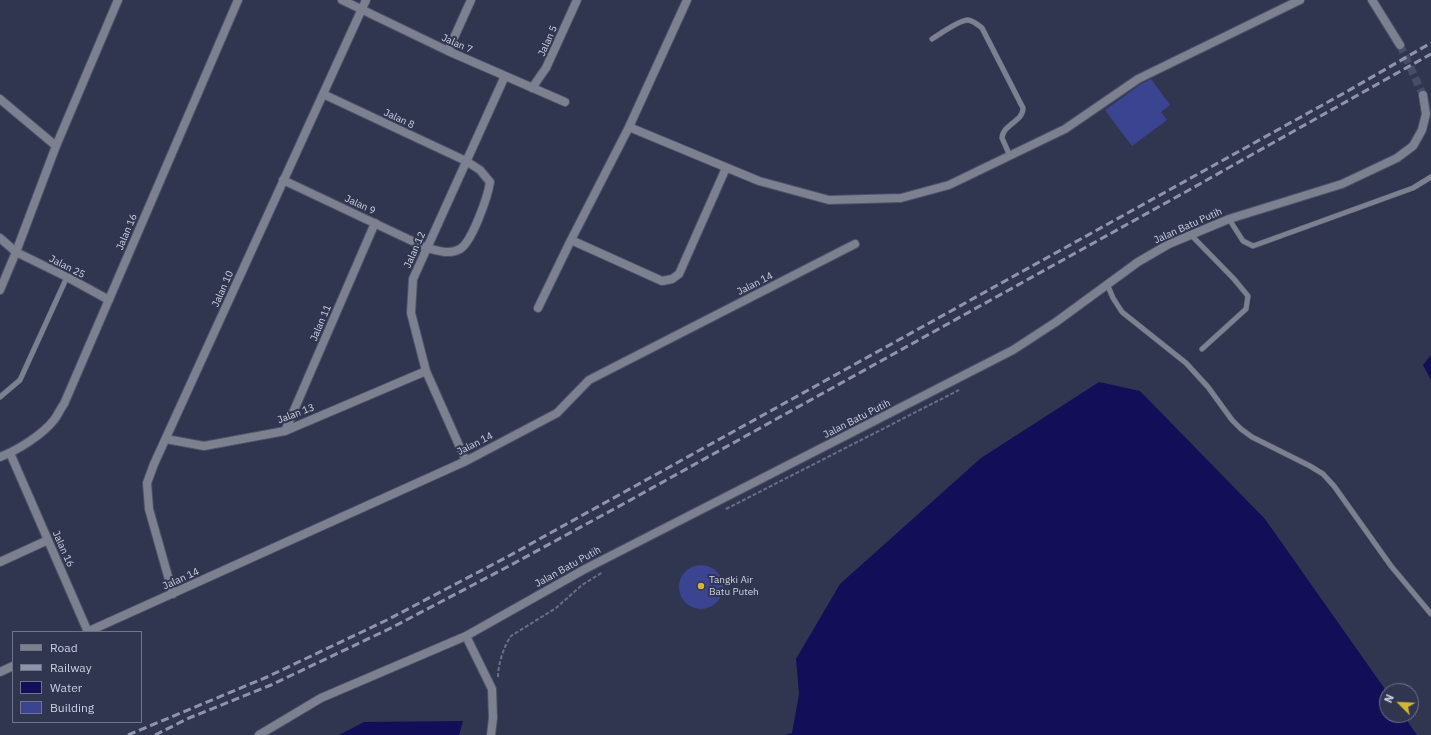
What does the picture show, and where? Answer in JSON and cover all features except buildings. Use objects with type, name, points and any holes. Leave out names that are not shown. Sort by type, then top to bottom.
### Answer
[{"type":"street","points":[[0,290],[56,146],[118,0]]},
{"type":"street","name":"Jalan 16","points":[[0,457],[10,453],[40,433],[54,420],[64,404],[238,0]]},
{"type":"street","name":"Jalan 7","points":[[342,0],[448,51],[565,102]]},
{"type":"street","name":"Jalan 10","points":[[173,594],[149,509],[147,483],[166,438],[366,0]]},
{"type":"street","points":[[448,51],[471,0]]},
{"type":"street","name":"Jalan 5","points":[[532,88],[546,68],[577,0]]},
{"type":"street","points":[[538,308],[629,127],[688,0]]},
{"type":"street","points":[[629,127],[759,181],[829,200],[901,198],[949,185],[1065,129],[1138,79],[1300,0]]},
{"type":"street","points":[[1372,0],[1400,45]]},
{"type":"street","name":"Jalan 12","points":[[466,461],[426,371],[411,313],[413,279],[505,76]]},
{"type":"street","name":"Jalan 8","points":[[323,94],[466,161],[480,170],[490,182],[488,193],[478,220],[466,244],[460,249],[444,253],[427,248]]},
{"type":"street","name":"Jalan Batu Putih","points":[[259,735],[321,698],[466,636],[585,569],[1013,350],[1056,322],[1107,284],[1169,244],[1229,219],[1342,184],[1397,158],[1413,146],[1422,130],[1426,114],[1423,95]]},
{"type":"street","points":[[0,99],[56,146]]},
{"type":"street","points":[[571,240],[662,281],[672,279],[679,274],[726,168]]},
{"type":"street","name":"Jalan 9","points":[[284,180],[427,248]]},
{"type":"street","name":"Jalan 11","points":[[285,431],[375,223]]},
{"type":"street","name":"Jalan 25","points":[[0,238],[16,252],[109,300]]},
{"type":"street","name":"Jalan 14","points":[[90,631],[466,461],[557,413],[589,380],[855,244]]},
{"type":"street","name":"Jalan 13","points":[[166,438],[204,446],[285,431],[426,371]]},
{"type":"street","name":"Jalan 16","points":[[10,453],[88,631]]},
{"type":"street","points":[[0,562],[48,540]]},
{"type":"street","points":[[466,636],[492,689],[493,718],[491,735]]},
{"type":"street","points":[[0,672],[12,666]]},
{"type":"lane","points":[[932,39],[961,22],[969,20],[982,28],[1023,108],[1021,116],[1004,130],[1002,136],[1010,156]]},
{"type":"lane","points":[[1229,219],[1243,241],[1253,246],[1413,188],[1431,177]]},
{"type":"lane","points":[[1191,235],[1234,279],[1248,296],[1246,309],[1202,349]]},
{"type":"lane","points":[[0,396],[20,380],[67,277]]},
{"type":"lane","points":[[1107,284],[1113,298],[1122,312],[1186,363],[1208,387],[1232,420],[1241,429],[1252,437],[1323,474],[1334,486],[1391,566],[1431,614]]},
{"type":"path","points":[[726,510],[964,387]]},
{"type":"path","points":[[498,683],[498,672],[506,643],[511,636],[556,608],[582,585],[608,569]]},
{"type":"water","points":[[1431,355],[1431,380],[1423,365]]},
{"type":"water","points":[[1099,382],[1140,391],[1265,519],[1381,683],[1379,683],[1379,723],[1409,723],[1417,735],[785,735],[792,733],[799,694],[796,659],[840,584],[981,458]]},
{"type":"water","points":[[463,721],[459,735],[339,735],[364,722]]},
{"type":"tunnel","points":[[1400,45],[1423,95]]},
{"type":"railway","points":[[128,735],[267,677],[387,620],[507,557],[1346,92],[1431,43]]},
{"type":"railway","points":[[155,735],[189,718],[271,685],[391,628],[509,566],[1189,190],[1431,54]]},
{"type":"place","name":"Tangki Air Batu Puteh","points":[[701,586]]}]
